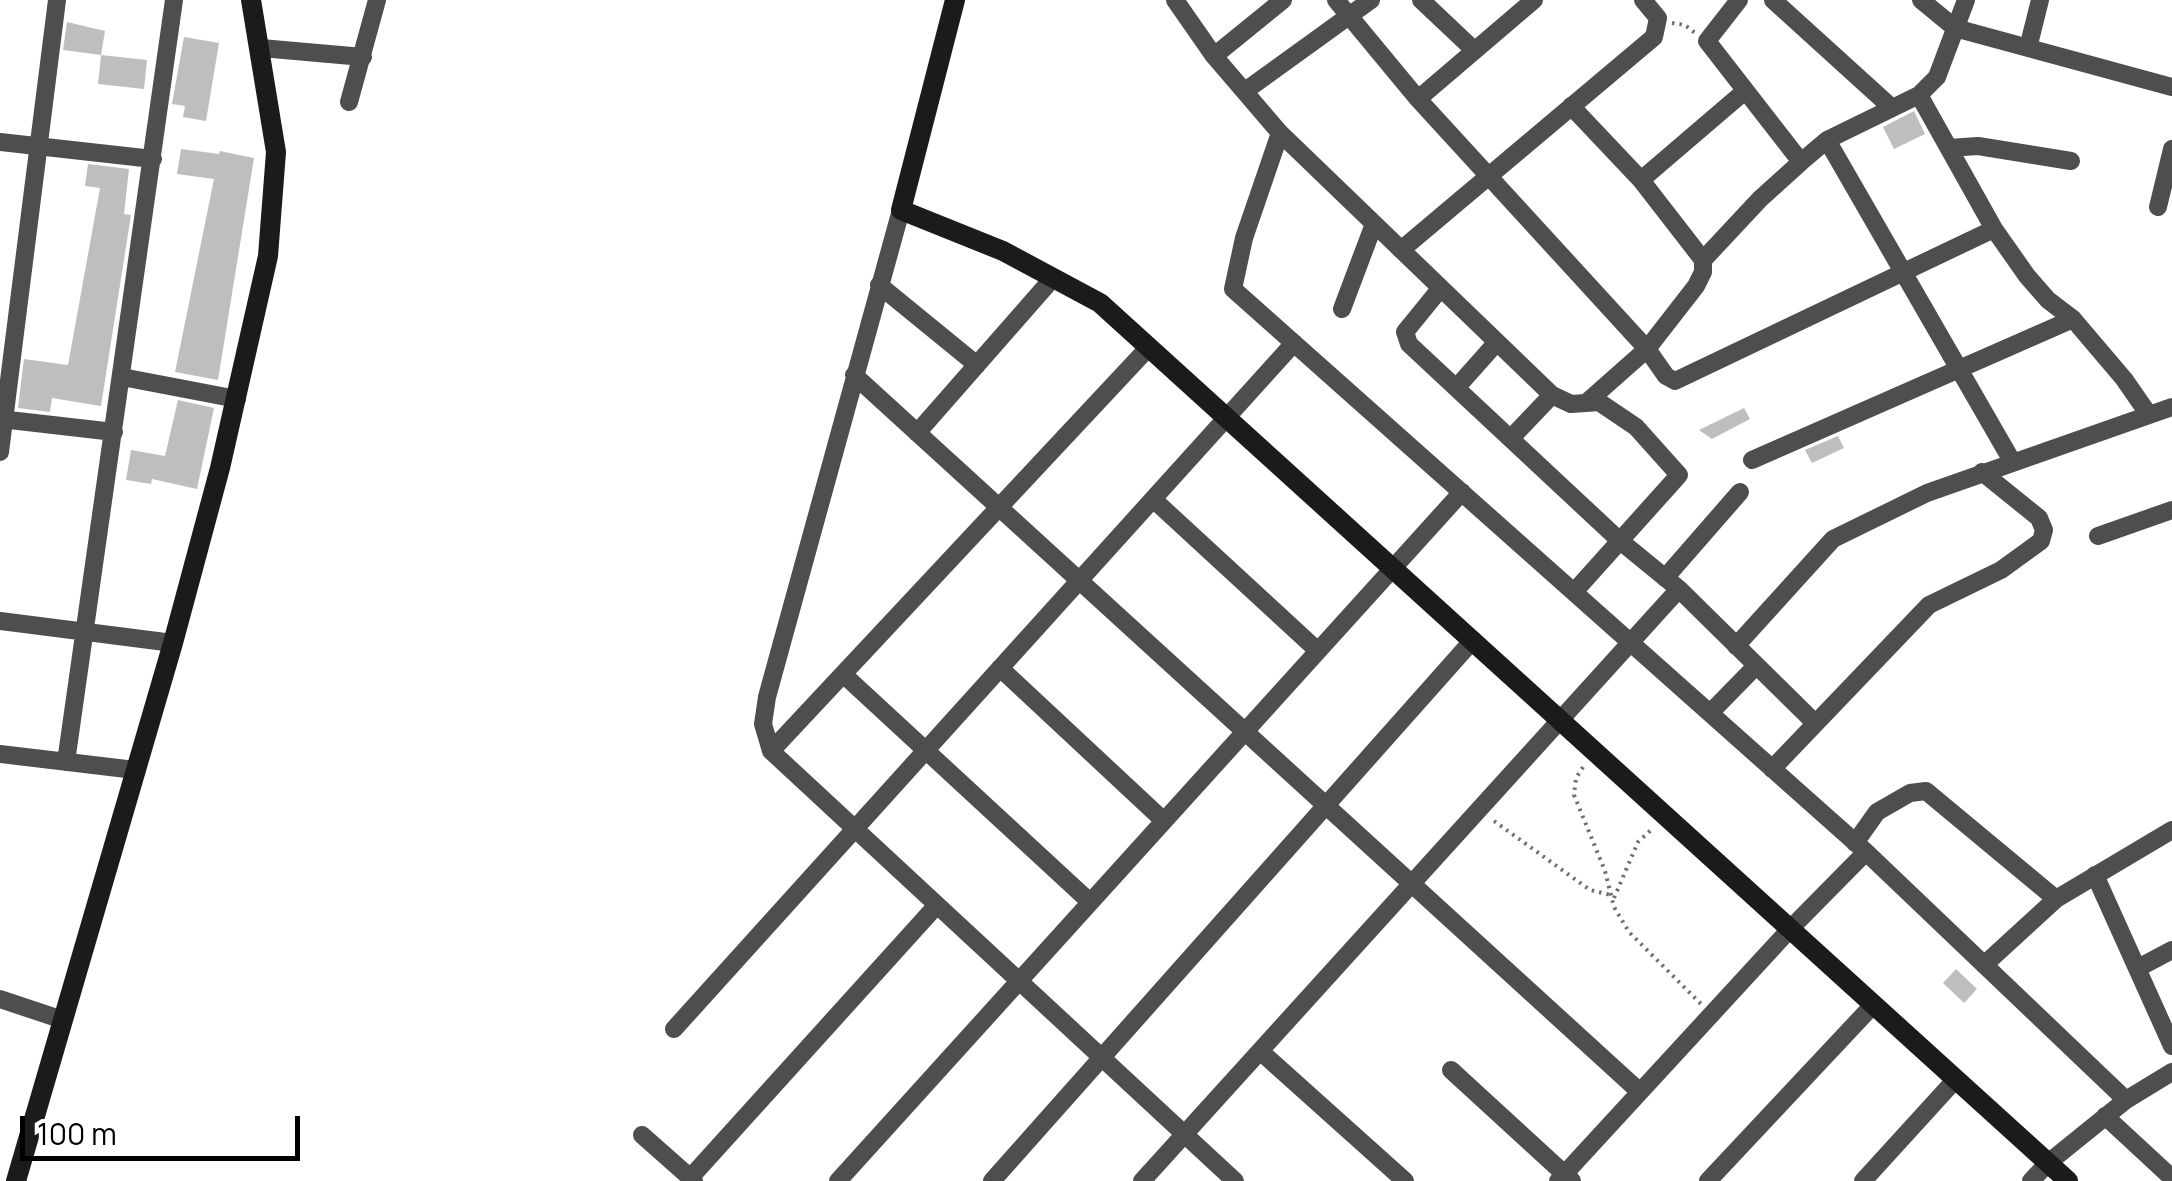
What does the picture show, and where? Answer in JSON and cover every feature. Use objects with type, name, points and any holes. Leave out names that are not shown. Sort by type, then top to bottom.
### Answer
[{"type":"street","points":[[0,452],[57,0]]},
{"type":"street","points":[[66,762],[174,0]]},
{"type":"street","points":[[16,1181],[173,643],[237,399],[268,256],[276,152],[250,0]]},
{"type":"street","points":[[349,102],[377,0]]},
{"type":"street","points":[[956,0],[767,697],[763,724],[771,751],[1235,1181]]},
{"type":"street","points":[[1176,0],[1214,56],[1280,133],[1552,395],[1571,404],[1599,402],[1636,427],[1679,475],[1574,592]]},
{"type":"street","points":[[1214,56],[1283,0]]},
{"type":"street","points":[[1336,0],[1418,99],[1647,349],[1666,376],[1675,380],[1994,229]]},
{"type":"street","points":[[1245,91],[1371,0]]},
{"type":"street","points":[[1421,0],[1474,50]]},
{"type":"street","points":[[1418,99],[1534,0]]},
{"type":"street","points":[[1401,250],[1654,36],[1658,18],[1643,0]]},
{"type":"street","points":[[1740,0],[1707,41],[1801,162]]},
{"type":"street","points":[[1773,0],[1892,108]]},
{"type":"street","points":[[1920,0],[1956,28],[2172,87]]},
{"type":"street","points":[[1703,260],[1760,200],[1826,140],[1920,95],[1936,77],[1966,0]]},
{"type":"street","points":[[2028,48],[2040,0]]},
{"type":"street","points":[[260,48],[363,57]]},
{"type":"street","points":[[1641,180],[1746,90]]},
{"type":"street","points":[[1920,95],[1994,229],[2036,288],[2073,318],[2149,415]]},
{"type":"street","points":[[1571,106],[1641,180],[1703,260],[1703,272],[1696,286],[1647,349],[1586,403]]},
{"type":"street","points":[[1280,133],[1244,238],[1233,289],[1861,848],[2126,1100]]},
{"type":"street","points":[[1826,140],[2012,461]]},
{"type":"street","points":[[0,142],[153,158]]},
{"type":"street","points":[[1949,148],[1978,146],[2071,161]]},
{"type":"street","points":[[2158,207],[2172,150]]},
{"type":"street","points":[[901,210],[1003,252],[1100,303],[2068,1181]]},
{"type":"street","points":[[1342,309],[1374,224]]},
{"type":"street","points":[[917,433],[1053,278]]},
{"type":"street","points":[[880,285],[977,364]]},
{"type":"street","points":[[1440,288],[1412,320],[1405,332],[1406,339],[1619,540],[1672,584],[1814,722]]},
{"type":"street","points":[[1752,460],[2073,318]]},
{"type":"street","points":[[1457,387],[1497,342]]},
{"type":"street","points":[[674,1030],[1294,343]]},
{"type":"street","points":[[771,751],[1149,347]]},
{"type":"street","points":[[854,376],[1640,1092]]},
{"type":"street","points":[[122,377],[237,399]]},
{"type":"street","points":[[1512,437],[1552,395]]},
{"type":"street","points":[[1736,646],[1833,539],[1927,493],[2172,407]]},
{"type":"street","points":[[2,420],[114,432]]},
{"type":"street","points":[[1772,768],[1929,606],[2001,570],[2041,542],[2044,530],[2038,518],[1982,472]]},
{"type":"street","points":[[838,1181],[1462,492]]},
{"type":"street","points":[[1142,1181],[1630,642],[1740,492]]},
{"type":"street","points":[[1153,499],[1318,651]]},
{"type":"street","points":[[2098,536],[2172,510]]},
{"type":"street","points":[[0,621],[173,643]]},
{"type":"street","points":[[992,1181],[1473,640]]},
{"type":"street","points":[[1710,714],[1756,666]]},
{"type":"street","points":[[1000,668],[1164,821]]},
{"type":"street","points":[[843,674],[1090,902]]},
{"type":"street","points":[[0,754],[136,770]]},
{"type":"street","points":[[1451,1070],[1565,1178],[1861,848],[1877,812],[1910,792],[1926,791],[1938,798],[2056,899]]},
{"type":"street","points":[[1984,965],[2056,899],[2172,830]]},
{"type":"street","points":[[2095,875],[2172,1046]]},
{"type":"street","points":[[642,1136],[692,1180],[938,905]]},
{"type":"street","points":[[2138,968],[2172,950]]},
{"type":"street","points":[[0,999],[63,1020]]},
{"type":"street","points":[[1708,1181],[1874,1004]]},
{"type":"street","points":[[1260,1051],[1405,1181]]},
{"type":"street","points":[[2031,1181],[2105,1116],[2172,1072]]},
{"type":"street","points":[[1864,1181],[1956,1079]]},
{"type":"street","points":[[2105,1116],[2172,1178]]},
{"type":"path","points":[[1657,28],[1673,23],[1685,26],[1707,41]]},
{"type":"path","points":[[1594,749],[1576,778],[1574,795],[1612,898],[1629,932],[1711,1014]]},
{"type":"path","points":[[1479,810],[1590,890],[1612,898]]},
{"type":"path","points":[[1612,898],[1638,842],[1667,816]]},
{"type":"building","points":[[67,22],[105,31],[101,55],[63,50]]},
{"type":"building","points":[[184,37],[219,43],[206,121],[183,117],[185,106],[172,104]]},
{"type":"building","points":[[101,55],[147,60],[144,89],[98,84]]},
{"type":"building","points":[[1914,111],[1925,134],[1894,149],[1883,127]]},
{"type":"building","points":[[181,149],[254,158],[218,380],[175,372],[214,179],[177,174]]},
{"type":"building","points":[[88,164],[129,169],[124,214],[131,215],[101,406],[52,398],[50,412],[18,408],[24,359],[68,365],[100,188],[85,186]]},
{"type":"building","points":[[178,400],[214,408],[197,489],[152,479],[151,484],[126,480],[131,450],[165,456]]},
{"type":"building","points":[[1744,408],[1750,419],[1712,439],[1699,430]]},
{"type":"building","points":[[1838,436],[1844,448],[1812,463],[1805,450]]},
{"type":"building","points":[[1956,969],[1977,989],[1964,1003],[1943,983]]}]
